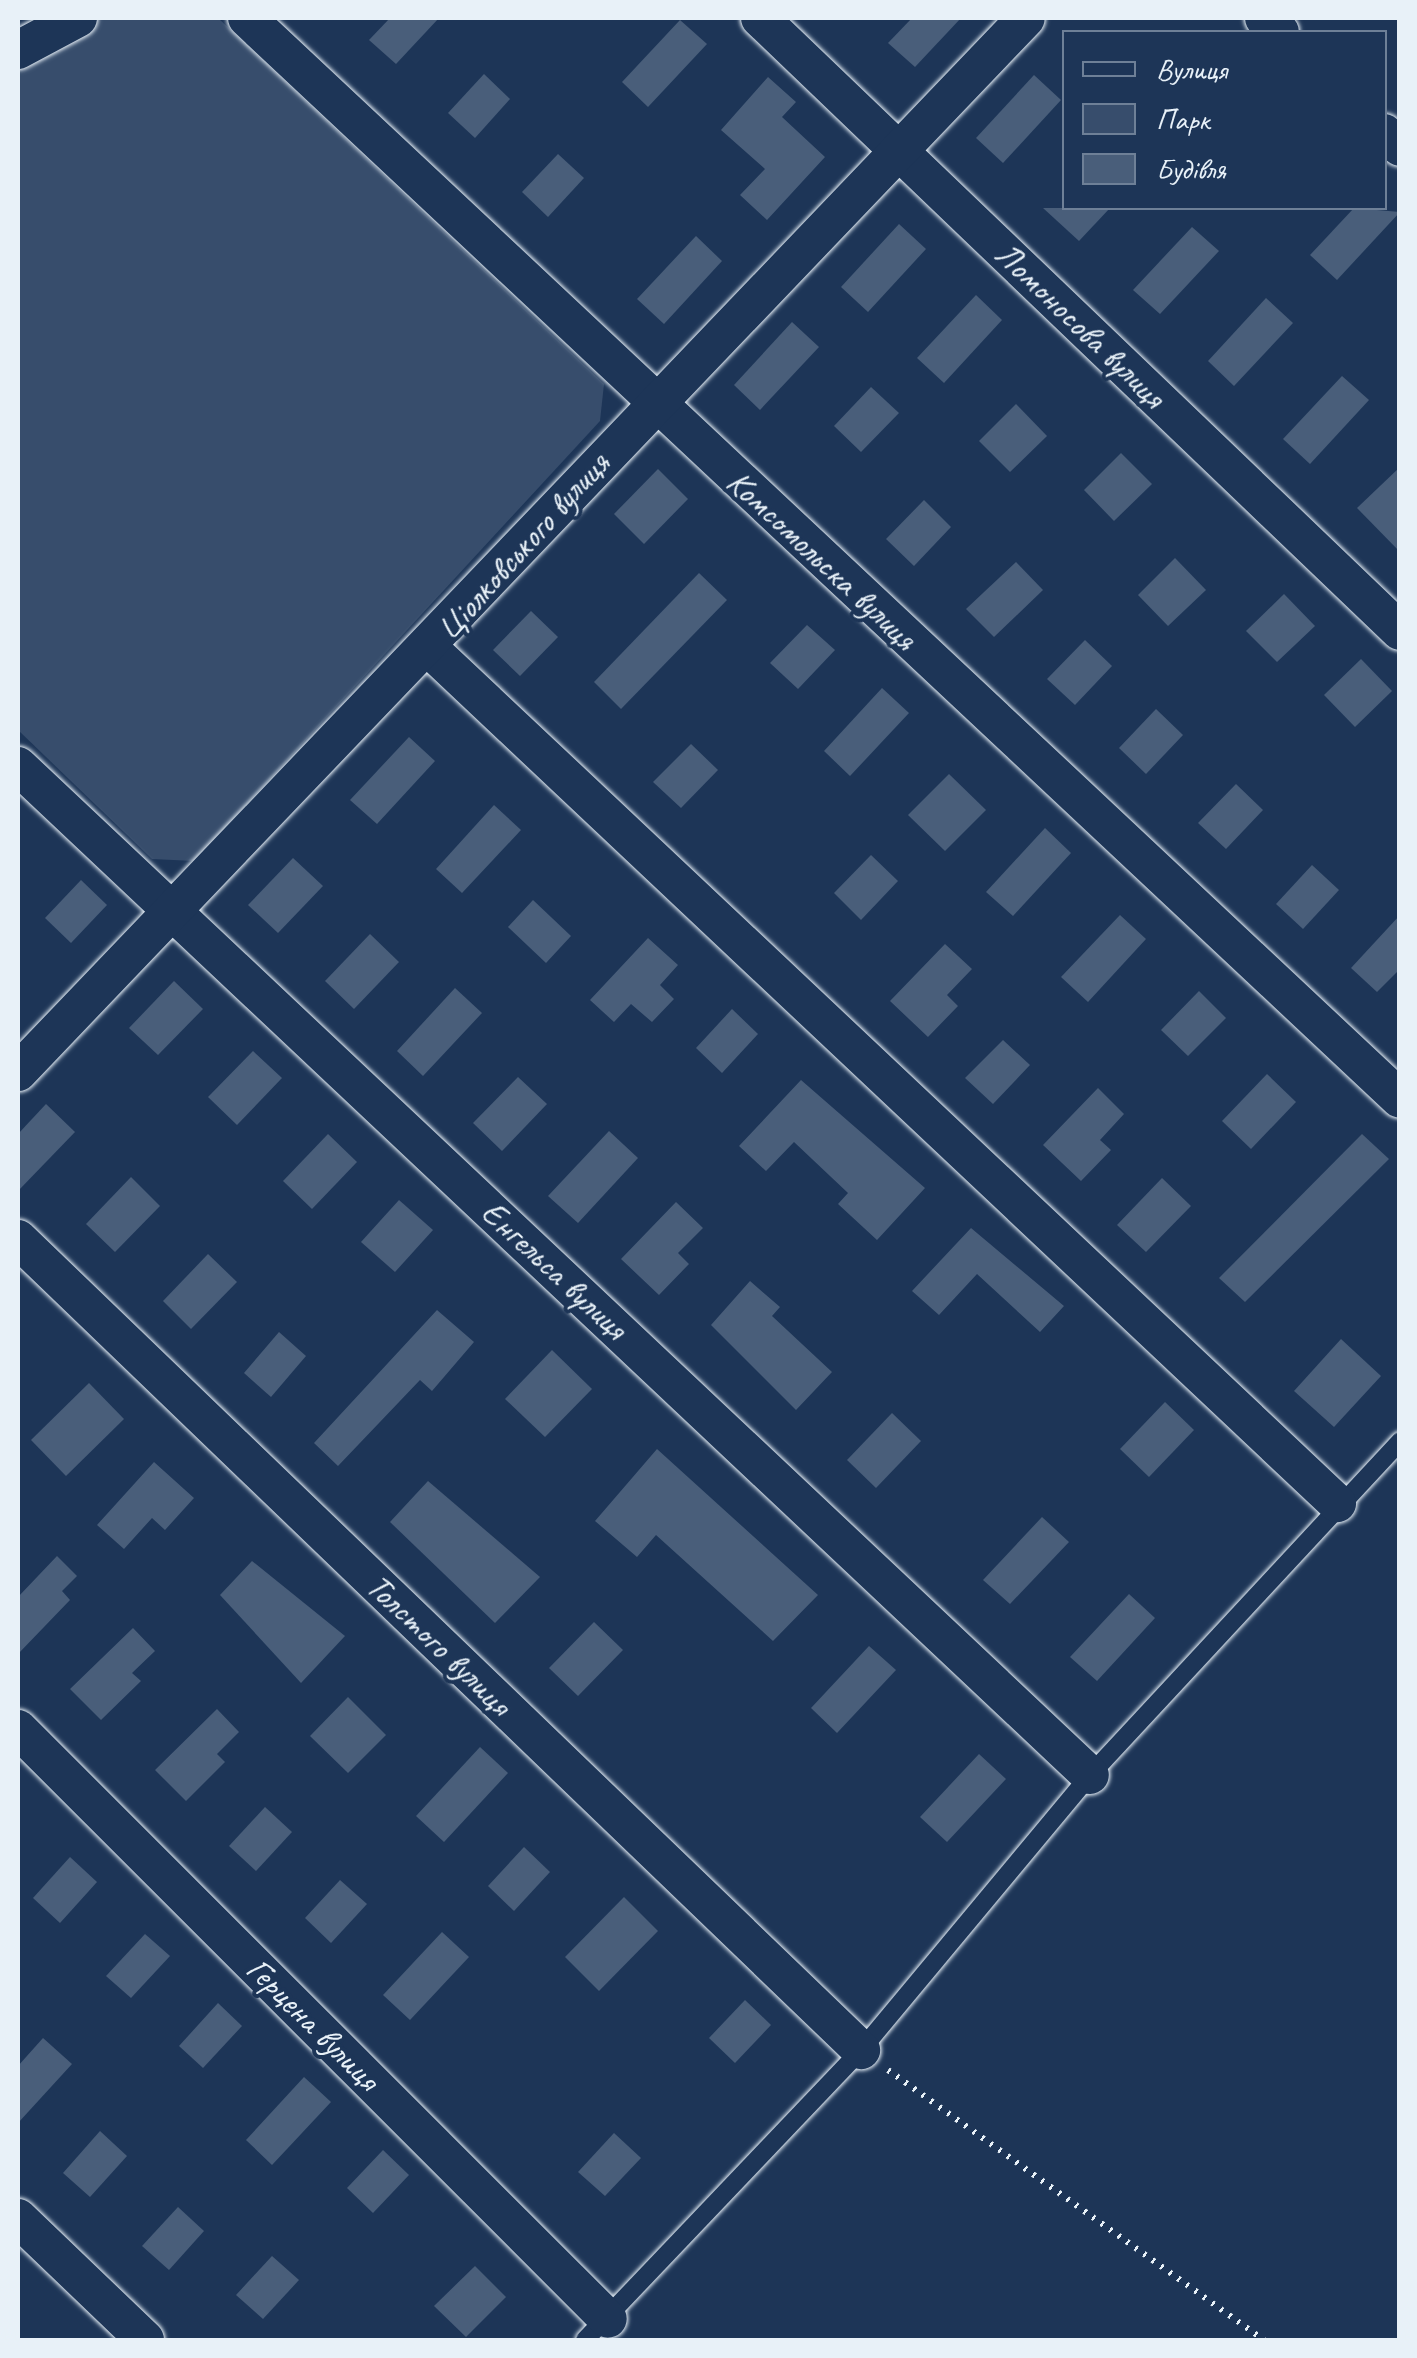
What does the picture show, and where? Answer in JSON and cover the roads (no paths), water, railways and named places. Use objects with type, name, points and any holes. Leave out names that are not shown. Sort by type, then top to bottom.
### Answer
[{"type":"street","points":[[18,50],[78,18]]},
{"type":"street","name":"Комсомольска вулиця","points":[[247,18],[1400,1099]]},
{"type":"street","name":"Ломоносова вулиця","points":[[760,18],[1400,632]]},
{"type":"street","name":"Ціолковського вулиця","points":[[18,1072],[430,649],[653,402],[1026,18]]},
{"type":"street","points":[[430,649],[1337,1503]]},
{"type":"street","name":"Енгельса вулиця","points":[[18,766],[1090,1774]]},
{"type":"street","name":"Толстого вулиця","points":[[18,1239],[861,2050]]},
{"type":"street","name":"Герцена вулиця","points":[[18,1728],[596,2330]]},
{"type":"street","points":[[18,2218],[145,2340]]},
{"type":"lane","points":[[596,2330],[861,2050],[1090,1774],[1337,1503],[1400,1442]]}]
